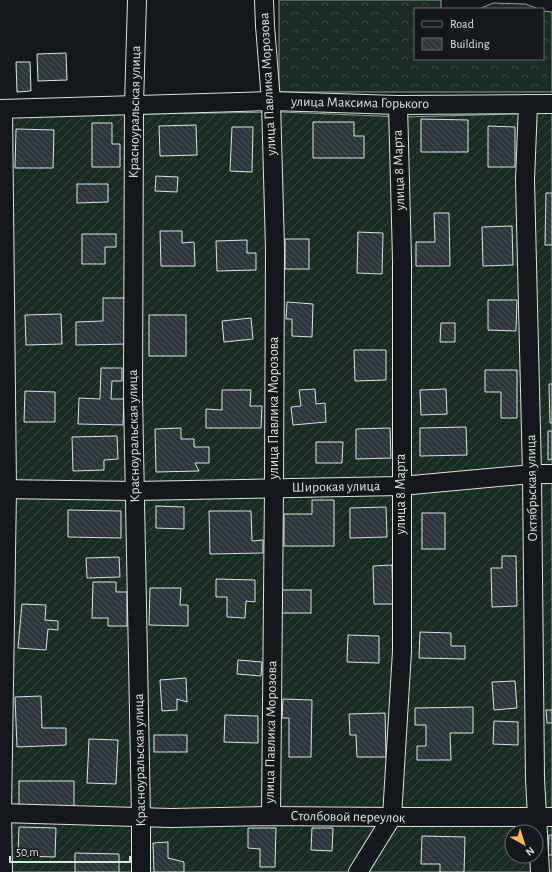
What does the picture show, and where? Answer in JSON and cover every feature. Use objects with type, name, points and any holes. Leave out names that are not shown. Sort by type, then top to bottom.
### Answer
[{"type":"street","name":"Красноуральская улица","points":[[137,0],[134,105],[133,395],[141,872]]},
{"type":"street","name":"улица Павлика Морозова","points":[[264,0],[271,101],[274,249],[274,488],[271,816]]},
{"type":"street","name":"улица Максима Горького","points":[[1,109],[271,101],[398,105],[552,104]]},
{"type":"street","name":"Октябрьская улица","points":[[528,104],[525,180],[532,474],[535,779],[545,817],[540,872]]},
{"type":"street","name":"улица 8 Марта","points":[[358,872],[392,818],[402,652],[402,260],[398,105]]},
{"type":"street","points":[[1,109],[4,489],[1,813],[3,872]]},
{"type":"street","name":"Широкая улица","points":[[4,489],[135,491],[401,486],[532,474],[552,474]]},
{"type":"street","name":"Столбовой переулок","points":[[1,813],[141,818],[271,816],[392,818],[545,817]]},
{"type":"green space","points":[[279,0],[441,0],[441,8],[414,8],[414,60],[544,60],[544,11],[552,12],[552,92],[279,92]]},
{"type":"green space","points":[[493,3],[525,4],[536,8],[481,8]]},
{"type":"green space","points":[[281,112],[404,117],[552,113],[552,872],[0,872],[0,114]]},
{"type":"building","points":[[66,53],[67,80],[38,81],[37,54]]},
{"type":"building","points":[[16,62],[30,62],[31,91],[17,92]]},
{"type":"building","points":[[421,119],[468,120],[468,152],[421,152]]},
{"type":"building","points":[[313,122],[354,122],[354,136],[364,136],[364,158],[313,158]]},
{"type":"building","points":[[92,123],[112,123],[112,144],[120,144],[120,167],[92,167]]},
{"type":"building","points":[[196,125],[197,155],[160,156],[159,126]]},
{"type":"building","points":[[488,126],[515,127],[515,167],[488,167]]},
{"type":"building","points":[[232,127],[253,127],[252,172],[230,171]]},
{"type":"building","points":[[16,129],[54,130],[53,168],[15,168]]},
{"type":"building","points":[[156,176],[178,177],[177,192],[155,191]]},
{"type":"building","points":[[77,184],[108,184],[108,202],[77,203]]},
{"type":"building","points":[[546,193],[552,193],[552,245],[545,245]]},
{"type":"building","points":[[434,213],[449,213],[450,266],[416,266],[416,242],[435,242]]},
{"type":"building","points":[[512,226],[513,265],[483,266],[482,227]]},
{"type":"building","points":[[160,231],[182,231],[182,243],[194,242],[195,266],[161,266]]},
{"type":"building","points":[[358,232],[383,233],[382,274],[357,273]]},
{"type":"building","points":[[82,234],[116,234],[116,247],[105,247],[105,264],[82,264]]},
{"type":"building","points":[[285,239],[309,239],[309,269],[285,269]]},
{"type":"building","points":[[247,240],[247,253],[256,253],[256,270],[217,271],[216,241]]},
{"type":"building","points":[[103,298],[125,298],[126,344],[76,345],[76,322],[103,321]]},
{"type":"building","points":[[488,300],[517,300],[516,331],[488,330]]},
{"type":"building","points":[[287,302],[313,304],[312,337],[292,336],[292,319],[286,319]]},
{"type":"building","points":[[61,314],[62,344],[26,345],[25,315]]},
{"type":"building","points":[[149,315],[186,315],[186,356],[149,356]]},
{"type":"building","points":[[251,318],[253,339],[224,342],[222,321]]},
{"type":"building","points":[[441,323],[455,323],[455,342],[440,342]]},
{"type":"building","points":[[354,350],[386,350],[386,380],[355,381]]},
{"type":"building","points":[[101,368],[122,368],[122,381],[112,381],[111,399],[124,399],[123,425],[78,424],[79,398],[100,399]]},
{"type":"building","points":[[485,370],[517,370],[517,418],[501,418],[501,392],[485,392]]},
{"type":"building","points":[[549,384],[552,384],[552,423],[550,423]]},
{"type":"building","points":[[315,389],[316,404],[325,403],[326,422],[293,425],[291,407],[301,406],[299,390]]},
{"type":"building","points":[[446,389],[447,414],[421,415],[420,390]]},
{"type":"building","points":[[222,390],[251,390],[250,406],[262,406],[261,428],[206,428],[206,409],[222,410]]},
{"type":"building","points":[[25,391],[55,392],[55,422],[24,422]]},
{"type":"building","points":[[466,427],[467,455],[420,456],[420,428]]},
{"type":"building","points":[[181,428],[181,439],[194,439],[194,447],[209,447],[209,463],[195,463],[199,471],[156,472],[155,429]]},
{"type":"building","points":[[390,428],[391,458],[356,459],[356,429]]},
{"type":"building","points":[[548,431],[552,431],[552,459],[548,460]]},
{"type":"building","points":[[117,436],[118,459],[104,460],[104,470],[73,471],[72,437]]},
{"type":"building","points":[[316,442],[343,442],[342,463],[316,463]]},
{"type":"building","points":[[312,500],[334,500],[334,546],[284,546],[284,514],[312,514]]},
{"type":"building","points":[[156,506],[184,507],[184,529],[156,528]]},
{"type":"building","points":[[386,507],[387,537],[350,538],[350,508]]},
{"type":"building","points":[[68,510],[121,511],[121,538],[68,537]]},
{"type":"building","points":[[209,511],[251,511],[252,541],[263,540],[263,553],[210,554]]},
{"type":"building","points":[[422,513],[445,513],[445,549],[422,549]]},
{"type":"building","points":[[502,556],[516,556],[517,606],[492,607],[491,568],[502,568]]},
{"type":"building","points":[[119,557],[120,577],[87,578],[86,558]]},
{"type":"building","points":[[392,565],[393,604],[374,604],[373,566]]},
{"type":"building","points":[[216,579],[255,580],[255,602],[246,601],[245,618],[227,617],[227,597],[216,597]]},
{"type":"building","points":[[93,582],[116,582],[116,592],[127,592],[127,626],[108,626],[108,618],[92,618]]},
{"type":"building","points":[[150,588],[181,588],[180,605],[188,605],[188,626],[149,625]]},
{"type":"building","points":[[282,590],[311,590],[311,613],[282,613]]},
{"type":"building","points":[[22,604],[46,605],[45,620],[58,621],[58,630],[48,629],[46,650],[18,648]]},
{"type":"building","points":[[420,632],[451,633],[451,646],[465,646],[465,659],[419,658]]},
{"type":"building","points":[[348,635],[379,636],[379,663],[347,662]]},
{"type":"building","points":[[238,660],[262,662],[261,676],[237,674]]},
{"type":"building","points":[[186,678],[187,702],[177,699],[177,710],[162,711],[160,680]]},
{"type":"building","points":[[515,681],[517,708],[494,710],[492,682]]},
{"type":"building","points":[[41,696],[42,728],[66,728],[66,745],[17,747],[15,697]]},
{"type":"building","points":[[283,699],[312,700],[311,757],[289,757],[289,718],[282,718]]},
{"type":"building","points":[[473,707],[473,733],[450,733],[451,760],[417,760],[417,746],[426,746],[426,725],[415,725],[415,708]]},
{"type":"building","points":[[546,710],[552,710],[552,723],[547,723]]},
{"type":"building","points":[[385,713],[386,757],[357,757],[356,735],[350,735],[349,714]]},
{"type":"building","points":[[225,715],[258,716],[258,743],[224,742]]},
{"type":"building","points":[[494,721],[518,722],[518,745],[493,744]]},
{"type":"building","points":[[154,735],[187,735],[187,752],[154,752]]},
{"type":"building","points":[[89,739],[118,740],[116,784],[87,783]]},
{"type":"building","points":[[19,781],[74,781],[74,807],[19,807]]},
{"type":"building","points":[[19,827],[56,828],[55,857],[18,856]]},
{"type":"building","points":[[248,828],[276,828],[275,867],[260,867],[260,849],[248,848]]},
{"type":"building","points":[[312,828],[333,828],[332,851],[311,850]]},
{"type":"building","points":[[549,835],[552,835],[552,855],[548,855]]},
{"type":"building","points":[[422,836],[465,837],[464,872],[440,872],[440,864],[421,864]]},
{"type":"building","points":[[168,842],[168,858],[184,862],[184,872],[154,872],[153,843]]},
{"type":"building","points":[[75,853],[119,854],[119,872],[75,872]]}]
